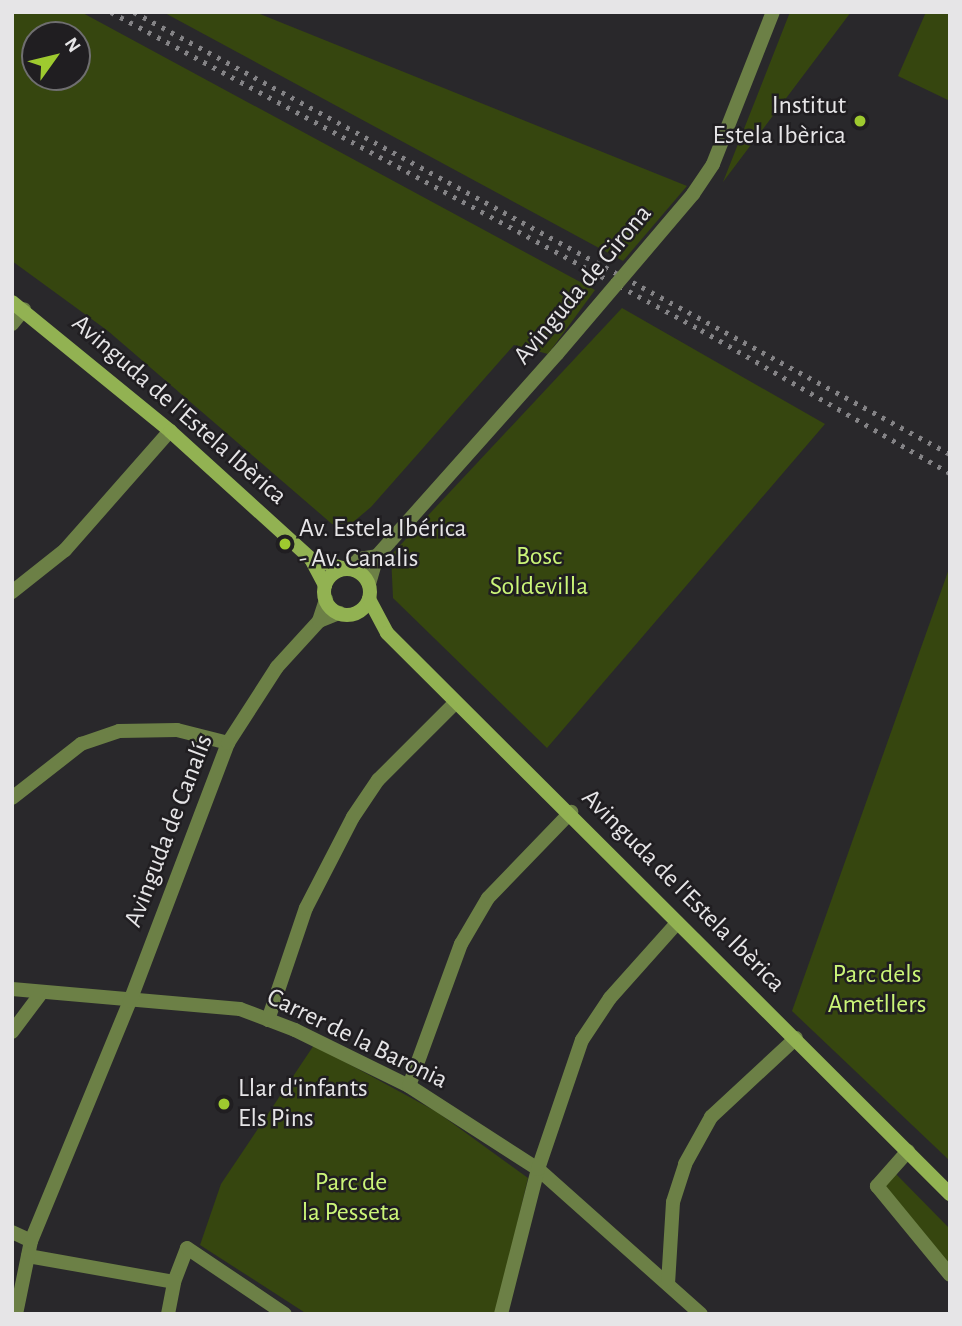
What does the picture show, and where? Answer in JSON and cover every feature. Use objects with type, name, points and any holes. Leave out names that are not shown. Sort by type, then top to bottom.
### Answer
[{"type":"main road","name":"Avinguda de l'Estela Ibèrica","points":[[18,306],[170,431],[311,559],[325,592]]},
{"type":"main road","name":"Avinguda de l'Estela Ibèrica","points":[[311,559],[348,569]]},
{"type":"main road","points":[[348,569],[369,584],[369,599],[346,614],[325,592],[333,574],[348,569]]},
{"type":"main road","name":"Avinguda de l'Estela Ibèrica","points":[[369,599],[381,625],[456,702],[571,812],[677,923],[796,1038],[950,1194]]},
{"type":"main road","name":"Avinguda de l'Estela Ibèrica","points":[[346,614],[381,625]]},
{"type":"street","name":"Avinguda de Girona","points":[[369,584],[377,556],[558,354],[693,194],[713,164],[773,12]]},
{"type":"street","points":[[12,324],[18,306]]},
{"type":"street","points":[[12,592],[65,550],[170,431]]},
{"type":"street","name":"Avinguda de Girona","points":[[348,569],[359,559],[377,556]]},
{"type":"street","name":"Avinguda de Canalís","points":[[16,1314],[31,1241],[131,1001],[228,743],[277,667],[319,621],[325,592]]},
{"type":"street","name":"Avinguda de Canalís","points":[[319,621],[346,614]]},
{"type":"street","points":[[268,1020],[306,908],[353,817],[378,780],[456,702]]},
{"type":"street","points":[[12,798],[81,744],[119,731],[177,730],[228,743]]},
{"type":"street","points":[[409,1086],[461,944],[488,898],[571,812]]},
{"type":"street","points":[[500,1314],[538,1169],[582,1040],[610,998],[677,923]]},
{"type":"street","name":"Carrer de la Baronia","points":[[12,989],[240,1009],[409,1086],[538,1169],[696,1312]]},
{"type":"street","points":[[12,1032],[41,992]]},
{"type":"street","points":[[668,1284],[673,1202],[685,1164],[711,1117],[796,1038]]},
{"type":"street","points":[[908,1151],[877,1186],[950,1275]]},
{"type":"street","points":[[12,1232],[31,1241]]},
{"type":"street","points":[[168,1314],[174,1282],[187,1248],[285,1314]]},
{"type":"street","points":[[28,1256],[174,1282]]},
{"type":"green space","points":[[12,12],[81,12],[595,290],[548,354],[514,345],[371,507],[352,523],[332,524],[108,331],[12,261]]},
{"type":"green space","points":[[163,12],[255,12],[687,186],[623,261]]},
{"type":"green space","points":[[790,12],[851,12],[723,182],[757,96]]},
{"type":"green space","points":[[926,12],[950,12],[950,101],[898,76]]},
{"type":"green space","name":"Bosc Soldevilla","points":[[622,308],[825,424],[547,748],[393,598],[391,555]]},
{"type":"green space","name":"Parc dels Ametllers","points":[[950,566],[950,1161],[792,1011]]},
{"type":"green space","name":"Parc de la Pesseta","points":[[314,1045],[437,1112],[528,1178],[496,1314],[307,1314],[200,1245],[221,1184]]},
{"type":"green space","points":[[896,1174],[950,1229],[950,1266],[884,1186]]},
{"type":"railway","points":[[111,12],[701,330],[950,473]]},
{"type":"railway","points":[[134,12],[950,454]]},
{"type":"place","name":"Institut Estela Ibèrica","points":[[860,121]]},
{"type":"place","name":"Av. Estela Ibérica - Av. Canalis","points":[[285,544]]},
{"type":"place","name":"Llar d'infants Els Pins","points":[[224,1104]]}]
